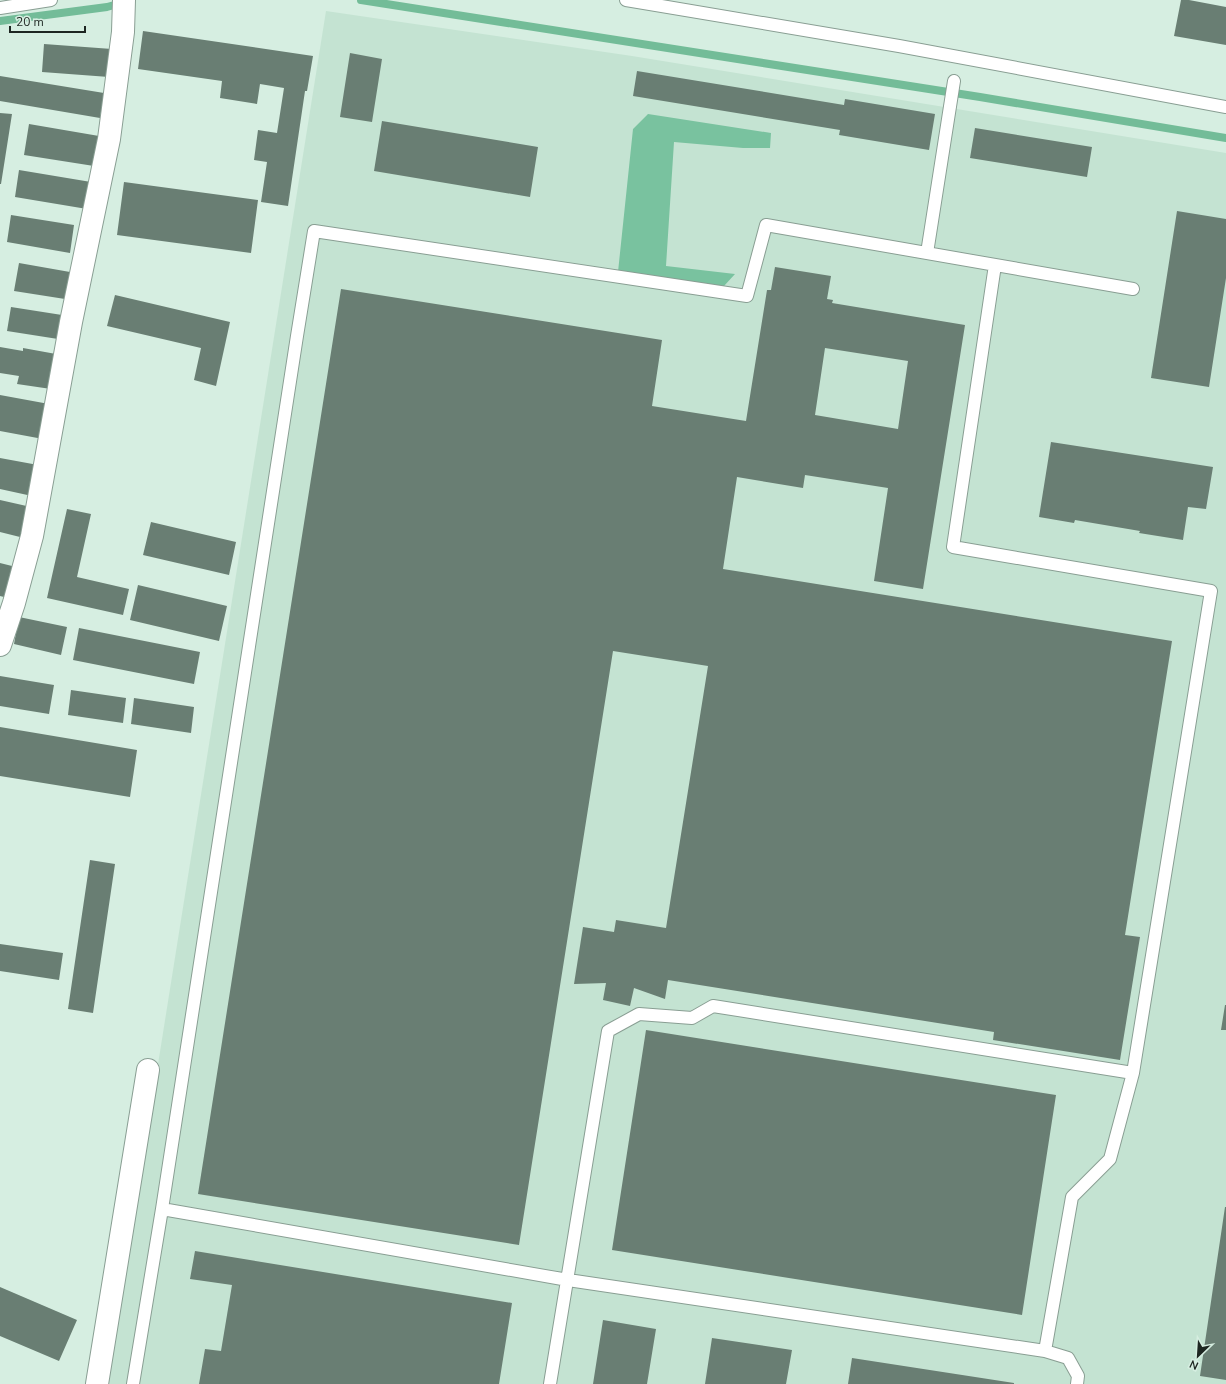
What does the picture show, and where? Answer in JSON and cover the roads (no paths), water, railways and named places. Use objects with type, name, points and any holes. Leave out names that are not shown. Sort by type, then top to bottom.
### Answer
[{"type":"street","points":[[0,645],[14,603],[32,536],[71,322],[109,139],[123,32],[124,0]]},
{"type":"street","points":[[97,1384],[148,1070]]},
{"type":"lane","points":[[0,8],[51,0]]},
{"type":"lane","points":[[626,0],[906,48],[1226,107]]},
{"type":"lane","points":[[927,253],[954,81]]},
{"type":"lane","points":[[133,1384],[162,1209],[314,230],[747,296],[766,224],[1133,289]]},
{"type":"lane","points":[[996,265],[953,547],[1211,591],[1133,1073],[1110,1159],[1072,1196],[1045,1351]]},
{"type":"lane","points":[[550,1384],[608,1031],[639,1014],[692,1018],[713,1006],[1133,1073]]},
{"type":"lane","points":[[162,1209],[568,1280],[1045,1351],[1068,1358],[1078,1376],[1077,1384]]},
{"type":"waterway","points":[[361,0],[980,97],[1226,138]]},
{"type":"waterway","points":[[0,21],[107,7],[122,3]]}]
